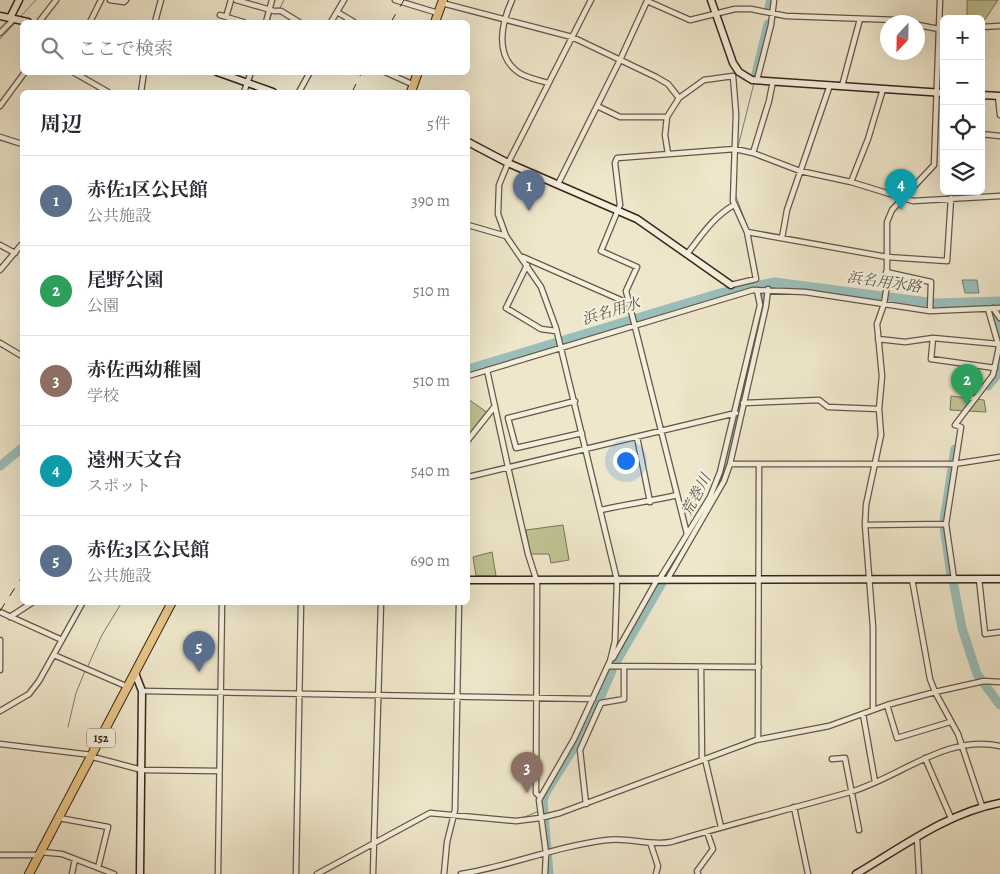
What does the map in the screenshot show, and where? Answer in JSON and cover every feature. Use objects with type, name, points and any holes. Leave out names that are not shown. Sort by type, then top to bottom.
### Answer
[{"type":"highway","points":[[436,20],[442,1]]},
{"type":"highway","points":[[412,89],[417,75]]},
{"type":"highway","name":"152","points":[[29,874],[170,605]]},
{"type":"street","points":[[0,34],[15,19],[19,0]]},
{"type":"street","points":[[41,20],[56,0]]},
{"type":"street","points":[[91,20],[101,0]]},
{"type":"street","points":[[110,0],[124,2],[126,0]]},
{"type":"street","points":[[156,20],[161,0]]},
{"type":"street","points":[[226,17],[231,0]]},
{"type":"street","points":[[236,0],[281,11],[295,20]]},
{"type":"street","points":[[267,20],[271,10],[272,0]]},
{"type":"street","points":[[332,20],[344,0]]},
{"type":"street","points":[[395,0],[438,13]]},
{"type":"street","points":[[512,0],[504,19],[502,42],[512,67],[520,74],[548,83]]},
{"type":"street","points":[[591,0],[500,180],[498,214],[506,236],[541,287],[561,347],[617,580],[615,641],[610,664]]},
{"type":"street","points":[[558,184],[620,60],[646,0],[690,20],[735,9],[751,9],[801,18],[880,20]]},
{"type":"street","points":[[711,0],[736,74],[734,205],[747,232],[756,280],[731,286]]},
{"type":"street","points":[[757,80],[771,25],[774,0]]},
{"type":"street","points":[[940,0],[941,15]]},
{"type":"street","points":[[442,1],[572,37],[668,84],[679,98]]},
{"type":"street","points":[[337,12],[351,20]]},
{"type":"street","points":[[220,15],[236,20]]},
{"type":"street","points":[[0,16],[20,20]]},
{"type":"street","points":[[842,86],[860,19]]},
{"type":"street","points":[[985,27],[1000,26]]},
{"type":"street","points":[[925,27],[940,30]]},
{"type":"street","points":[[668,154],[665,135],[667,117],[679,98],[704,80],[736,74],[752,80],[940,93]]},
{"type":"street","points":[[0,106],[23,75]]},
{"type":"street","points":[[78,75],[104,90]]},
{"type":"street","points":[[141,90],[144,75]]},
{"type":"street","points":[[225,75],[267,90]]},
{"type":"street","points":[[246,90],[250,84],[251,75]]},
{"type":"street","points":[[300,90],[308,75]]},
{"type":"street","points":[[390,75],[412,89]]},
{"type":"street","points":[[753,153],[773,81]]},
{"type":"street","points":[[782,238],[787,210],[830,86]]},
{"type":"street","points":[[851,182],[868,139],[883,89]]},
{"type":"street","points":[[985,95],[999,96],[1000,115]]},
{"type":"street","points":[[872,710],[871,579],[865,525],[866,505],[881,435],[879,409],[882,376],[878,324],[886,292],[887,222],[892,210],[934,165],[940,100]]},
{"type":"street","points":[[597,106],[620,117],[667,117]]},
{"type":"street","points":[[936,130],[940,130]]},
{"type":"street","points":[[985,134],[1000,136]]},
{"type":"street","points":[[0,137],[20,143]]},
{"type":"street","points":[[470,143],[508,163],[637,219],[742,293]]},
{"type":"street","points":[[687,534],[636,324],[626,291],[636,267],[601,251],[620,202],[615,163],[617,158],[734,149],[753,153],[800,171],[851,182],[913,200],[1000,196]]},
{"type":"street","points":[[747,232],[887,258],[948,261],[951,198]]},
{"type":"street","points":[[687,254],[723,211],[734,205]]},
{"type":"street","points":[[470,226],[506,236]]},
{"type":"street","points":[[0,245],[14,253]]},
{"type":"street","points":[[0,270],[20,246]]},
{"type":"street","points":[[522,257],[630,304]]},
{"type":"street","points":[[527,265],[506,308],[541,329],[556,331]]},
{"type":"street","points":[[886,272],[931,282],[930,308]]},
{"type":"street","points":[[662,580],[710,497],[720,472],[738,413],[743,403],[766,306],[768,289]]},
{"type":"street","points":[[545,874],[548,852],[538,807],[540,798],[572,744],[610,664],[662,580],[718,496],[730,464],[738,413],[760,306],[757,290]]},
{"type":"street","points":[[470,375],[636,324],[757,290],[805,292],[930,308],[1000,308]]},
{"type":"street","points":[[990,309],[1000,318]]},
{"type":"street","points":[[954,579],[946,524],[953,463],[961,427],[955,425],[993,375],[998,344],[990,309]]},
{"type":"street","points":[[878,339],[905,342],[933,338],[998,344]]},
{"type":"street","points":[[933,338],[931,359],[995,368]]},
{"type":"street","points":[[0,343],[20,355]]},
{"type":"street","points":[[973,365],[968,397],[975,399]]},
{"type":"street","points":[[487,370],[508,467],[536,580],[536,793],[540,798]]},
{"type":"street","points":[[743,403],[819,400],[828,407],[879,409]]},
{"type":"street","points":[[574,401],[508,418],[516,448],[582,433]]},
{"type":"street","points":[[470,437],[495,406]]},
{"type":"street","points":[[470,476],[738,413]]},
{"type":"street","points":[[637,437],[650,502]]},
{"type":"street","points":[[730,464],[953,463],[1000,457]]},
{"type":"street","points":[[758,739],[759,464]]},
{"type":"street","points":[[601,510],[639,501],[650,502],[677,496]]},
{"type":"street","points":[[865,525],[946,524]]},
{"type":"street","points":[[912,579],[930,679],[962,747],[982,806]]},
{"type":"street","points":[[980,579],[985,634],[1000,632]]},
{"type":"street","points":[[470,580],[1000,579]]},
{"type":"street","points":[[10,617],[28,605]]},
{"type":"street","points":[[0,711],[29,694],[82,605]]},
{"type":"street","points":[[218,874],[222,605]]},
{"type":"street","points":[[296,874],[301,605]]},
{"type":"street","points":[[373,874],[381,605]]},
{"type":"street","points":[[444,874],[447,842],[454,814],[459,605]]},
{"type":"street","points":[[0,619],[1,613],[62,640]]},
{"type":"street","points":[[0,640],[0,670]]},
{"type":"street","points":[[54,655],[128,687]]},
{"type":"street","points":[[610,664],[624,667],[759,667]]},
{"type":"street","points":[[586,804],[580,754],[581,744],[601,703],[624,699],[624,667]]},
{"type":"street","points":[[701,668],[704,760],[721,827]]},
{"type":"street","points":[[135,673],[142,691],[140,874]]},
{"type":"street","points":[[318,874],[426,814],[434,812],[516,821],[540,818],[586,804],[758,739],[829,726],[887,705],[935,692],[982,682],[1000,682]]},
{"type":"street","points":[[142,691],[593,699]]},
{"type":"street","points":[[887,705],[897,738],[950,722]]},
{"type":"street","points":[[863,714],[875,782]]},
{"type":"street","points":[[0,744],[92,754],[93,757],[142,770],[219,771]]},
{"type":"street","points":[[461,874],[548,852],[617,839],[651,845],[672,842],[852,792],[935,753],[984,744],[1000,746]]},
{"type":"street","points":[[832,760],[845,758],[860,830]]},
{"type":"street","points":[[925,758],[951,818]]},
{"type":"street","points":[[856,874],[951,818],[982,806],[1000,803]]},
{"type":"street","points":[[794,807],[808,874]]},
{"type":"street","points":[[59,818],[108,827],[98,868]]},
{"type":"street","points":[[698,874],[697,871],[713,849],[707,832]]},
{"type":"street","points":[[917,838],[919,874]]},
{"type":"street","points":[[651,845],[658,866],[656,874]]},
{"type":"street","points":[[0,854],[62,854],[114,874]]},
{"type":"street","points":[[72,874],[75,859]]},
{"type":"green space","points":[[967,0],[998,0],[985,20],[985,15],[967,15]]},
{"type":"green space","points":[[951,396],[984,400],[986,412],[950,410]]},
{"type":"green space","points":[[470,400],[488,413],[470,436]]},
{"type":"green space","points":[[563,525],[569,560],[551,563],[549,554],[530,554],[526,530]]},
{"type":"green space","points":[[492,552],[496,576],[476,576],[473,557]]},
{"type":"water","points":[[962,280],[977,280],[979,293],[965,293]]},
{"type":"waterway","points":[[19,18],[36,0]]},
{"type":"waterway","points":[[274,9],[280,8],[284,0]]},
{"type":"waterway","points":[[769,7],[771,0]]},
{"type":"waterway","points":[[270,20],[272,11]]},
{"type":"waterway","points":[[0,39],[15,23]]},
{"type":"waterway","points":[[756,74],[768,24]]},
{"type":"waterway","points":[[251,82],[253,75]]},
{"type":"waterway","points":[[738,147],[754,83]]},
{"type":"waterway","points":[[248,90],[249,86]]},
{"type":"waterway","points":[[735,194],[748,228]]},
{"type":"waterway","name":"浜名用水","points":[[470,368],[720,293],[775,282],[935,303],[1000,301]]},
{"type":"waterway","name":"荒巻川","points":[[715,494],[723,476],[764,306],[764,292]]},
{"type":"waterway","points":[[992,311],[1000,337]]},
{"type":"waterway","points":[[988,386],[997,375],[1000,358]]},
{"type":"waterway","points":[[944,521],[955,449]]},
{"type":"waterway","name":"浜名用水","points":[[0,466],[20,450]]},
{"type":"waterway","points":[[944,526],[951,576]]},
{"type":"waterway","name":"荒巻川","points":[[615,664],[694,528]]},
{"type":"waterway","points":[[953,581],[962,628],[977,674],[1000,705]]},
{"type":"waterway","points":[[87,668],[102,635],[120,605]]},
{"type":"waterway","points":[[68,727],[76,693],[85,671]]},
{"type":"waterway","name":"荒巻川","points":[[549,874],[543,801],[545,794],[588,725],[612,671]]},
{"type":"waterway","points":[[522,818],[539,811]]},
{"type":"waterway","points":[[498,822],[511,823]]},
{"type":"waterway","points":[[323,874],[359,854]]},
{"type":"railway","points":[[392,20],[404,0]]},
{"type":"railway","points":[[353,90],[360,75]]},
{"type":"railway","points":[[0,611],[20,580]]},
{"type":"place","name":"遠州天文台","points":[[901,210]]},
{"type":"place","name":"赤佐1区公民館","points":[[529,211]]},
{"type":"place","name":"尾野公園","points":[[967,405]]},
{"type":"place","name":"赤佐3区公民館","points":[[199,672]]},
{"type":"place","name":"赤佐西幼稚園","points":[[527,793]]},
{"type":"water label","name":"浜名用水路","points":[[884,282]]}]
